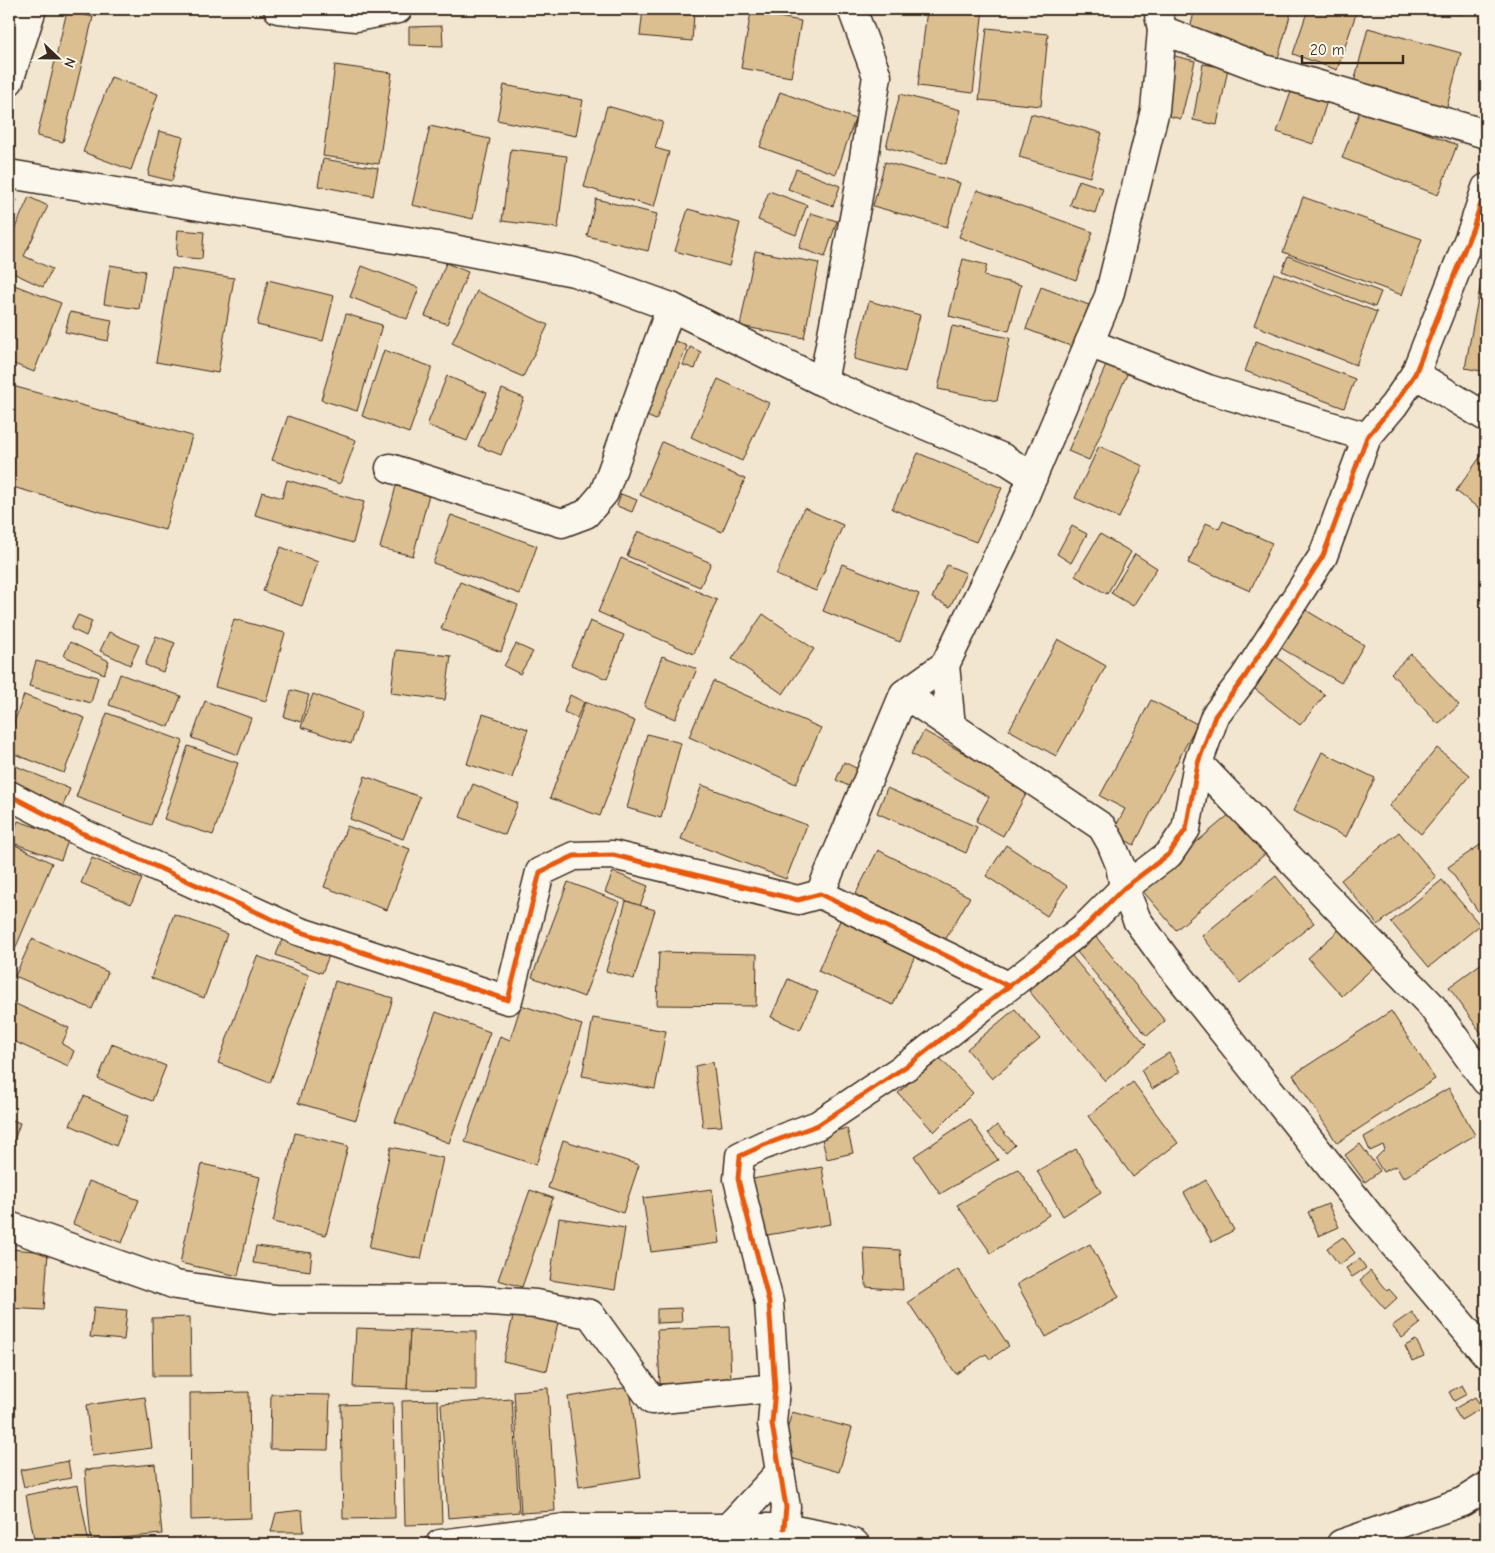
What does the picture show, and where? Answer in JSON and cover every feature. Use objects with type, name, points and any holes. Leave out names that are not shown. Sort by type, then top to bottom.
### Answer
[{"type":"street","points":[[9,81],[32,9]]},
{"type":"street","points":[[278,9],[356,17],[398,9]]},
{"type":"street","points":[[823,382],[857,202],[877,76],[852,9]]},
{"type":"street","points":[[820,894],[904,694],[945,665],[1008,535],[1108,296],[1155,110],[1160,19],[1264,69],[1486,134]]},
{"type":"street","points":[[9,174],[433,245],[574,272],[671,307],[823,382],[1004,458],[1033,477]]},
{"type":"street","points":[[784,1528],[786,1508],[772,1424],[775,1388],[769,1302],[738,1179],[740,1156],[764,1145],[818,1126],[911,1063],[1087,925],[1124,888],[1169,854],[1186,829],[1198,763],[1215,716],[1244,678],[1323,556],[1367,437],[1394,405],[1414,374],[1473,228],[1486,188]]},
{"type":"street","points":[[390,468],[562,523],[586,514],[604,493],[671,307]]},
{"type":"street","points":[[1089,343],[1208,389],[1367,437]]},
{"type":"street","points":[[1414,374],[1486,417]]},
{"type":"street","points":[[945,665],[951,726]]},
{"type":"street","points":[[904,694],[1102,827],[1120,866],[1124,888],[1137,920],[1164,957],[1361,1206],[1486,1354]]},
{"type":"street","points":[[1198,763],[1431,1005],[1486,1081]]},
{"type":"street","points":[[9,795],[82,833],[298,931],[508,1000],[540,872],[574,856],[613,854],[798,900],[820,894],[1008,986]]},
{"type":"street","points":[[1087,925],[1137,920]]},
{"type":"street","points":[[9,1226],[176,1286],[275,1299],[478,1300],[536,1304],[590,1314],[652,1400],[775,1388]]},
{"type":"street","points":[[727,1529],[780,1472]]},
{"type":"street","points":[[1341,1544],[1462,1502],[1486,1487]]},
{"type":"street","points":[[440,1544],[566,1536],[696,1536],[727,1529],[784,1528],[842,1538],[855,1544]]},
{"type":"building","points":[[643,9],[694,14],[692,41],[640,36]]},
{"type":"building","points":[[927,9],[983,9],[973,93],[918,86]]},
{"type":"building","points":[[1195,9],[1292,9],[1278,58],[1189,32]]},
{"type":"building","points":[[1308,9],[1351,9],[1357,11],[1337,70],[1293,54]]},
{"type":"building","points":[[1406,9],[1463,9],[1462,14]]},
{"type":"building","points":[[67,11],[93,17],[63,142],[37,136]]},
{"type":"building","points":[[751,12],[801,21],[791,77],[741,68]]},
{"type":"building","points":[[442,26],[443,46],[409,45],[409,27]]},
{"type":"building","points":[[987,28],[1048,34],[1041,106],[979,100]]},
{"type":"building","points":[[1368,28],[1461,53],[1445,114],[1352,90]]},
{"type":"building","points":[[1171,55],[1195,61],[1181,119],[1157,113]]},
{"type":"building","points":[[1203,64],[1228,68],[1217,125],[1193,120]]},
{"type":"building","points":[[335,65],[392,73],[379,164],[323,156]]},
{"type":"building","points":[[111,77],[158,94],[131,170],[83,152]]},
{"type":"building","points":[[504,85],[583,100],[576,136],[497,120]]},
{"type":"building","points":[[1293,86],[1328,98],[1313,144],[1277,132]]},
{"type":"building","points":[[780,92],[855,119],[836,174],[760,147]]},
{"type":"building","points":[[900,94],[961,110],[946,164],[886,147]]},
{"type":"building","points":[[607,106],[663,122],[655,148],[669,152],[654,207],[584,187]]},
{"type":"building","points":[[1361,108],[1457,145],[1438,195],[1342,158]]},
{"type":"building","points":[[1031,114],[1102,133],[1090,177],[1019,157]]},
{"type":"building","points":[[430,126],[490,139],[473,219],[412,205]]},
{"type":"building","points":[[159,131],[183,137],[172,181],[148,175]]},
{"type":"building","points":[[511,149],[567,156],[558,228],[502,221]]},
{"type":"building","points":[[323,159],[378,168],[373,196],[318,186]]},
{"type":"building","points":[[885,162],[960,183],[947,227],[873,206]]},
{"type":"building","points":[[796,169],[840,186],[833,206],[788,189]]},
{"type":"building","points":[[1079,180],[1103,188],[1095,213],[1070,205]]},
{"type":"building","points":[[977,190],[1093,232],[1076,280],[959,237]]},
{"type":"building","points":[[769,191],[807,205],[796,235],[758,220]]},
{"type":"building","points":[[9,196],[17,200],[9,218]]},
{"type":"building","points":[[29,197],[48,206],[24,256],[52,269],[43,287],[9,271],[9,241]]},
{"type":"building","points":[[1303,197],[1422,239],[1402,295],[1283,252]]},
{"type":"building","points":[[596,199],[657,214],[648,251],[587,236]]},
{"type":"building","points":[[688,209],[740,223],[729,266],[675,251]]},
{"type":"building","points":[[811,213],[837,221],[825,257],[799,248]]},
{"type":"building","points":[[178,230],[204,232],[202,259],[176,257]]},
{"type":"building","points":[[755,251],[819,263],[804,338],[740,326]]},
{"type":"building","points":[[1288,256],[1381,292],[1375,307],[1282,271]]},
{"type":"building","points":[[963,259],[987,265],[984,276],[1021,285],[1009,331],[949,316]]},
{"type":"building","points":[[1486,261],[1486,372],[1465,368]]},
{"type":"building","points":[[446,263],[468,272],[447,324],[425,316]]},
{"type":"building","points":[[110,265],[145,271],[139,309],[104,304]]},
{"type":"building","points":[[362,266],[419,288],[407,319],[350,297]]},
{"type":"building","points":[[172,268],[234,278],[218,373],[156,362]]},
{"type":"building","points":[[1274,273],[1377,312],[1356,365],[1254,325]]},
{"type":"building","points":[[268,280],[334,296],[323,341],[257,325]]},
{"type":"building","points":[[9,283],[61,303],[34,372],[9,362]]},
{"type":"building","points":[[1041,287],[1089,305],[1073,347],[1026,329]]},
{"type":"building","points":[[477,291],[548,325],[523,377],[452,343]]},
{"type":"building","points":[[869,301],[920,315],[905,372],[854,359]]},
{"type":"building","points":[[70,312],[112,320],[108,341],[65,332]]},
{"type":"building","points":[[346,314],[382,325],[357,411],[321,400]]},
{"type":"building","points":[[952,326],[1010,338],[997,401],[938,389]]},
{"type":"building","points":[[666,337],[687,346],[656,420],[635,411]]},
{"type":"building","points":[[1256,341],[1355,379],[1344,408],[1245,371]]},
{"type":"building","points":[[690,347],[701,352],[695,369],[683,365]]},
{"type":"building","points":[[384,350],[432,367],[409,433],[362,416]]},
{"type":"building","points":[[1108,361],[1129,370],[1089,460],[1068,451]]},
{"type":"building","points":[[447,376],[487,393],[467,441],[427,425]]},
{"type":"building","points":[[718,379],[769,403],[742,461],[691,437]]},
{"type":"building","points":[[9,385],[192,436],[165,530],[9,486]]},
{"type":"building","points":[[502,389],[524,398],[501,455],[478,446]]},
{"type":"building","points":[[288,416],[356,440],[340,484],[272,460]]},
{"type":"building","points":[[662,442],[745,479],[722,532],[640,495]]},
{"type":"building","points":[[1099,446],[1143,466],[1119,518],[1075,498]]},
{"type":"building","points":[[918,453],[1002,488],[976,542],[892,509]]},
{"type":"building","points":[[1481,456],[1486,460],[1486,514],[1456,491]]},
{"type":"building","points":[[287,480],[364,502],[353,543],[255,515],[262,492],[282,498]]},
{"type":"building","points":[[396,486],[429,494],[413,556],[380,548]]},
{"type":"building","points":[[621,494],[637,500],[632,512],[617,506]]},
{"type":"building","points":[[804,508],[843,525],[816,591],[776,575]]},
{"type":"building","points":[[451,515],[537,546],[520,594],[433,563]]},
{"type":"building","points":[[1223,521],[1272,543],[1250,591],[1188,563],[1206,523],[1219,529]]},
{"type":"building","points":[[1072,526],[1087,534],[1071,563],[1057,554]]},
{"type":"building","points":[[638,531],[711,563],[700,587],[627,556]]},
{"type":"building","points":[[1100,534],[1131,552],[1107,594],[1075,576]]},
{"type":"building","points":[[281,547],[318,562],[302,606],[263,591]]},
{"type":"building","points":[[1135,554],[1157,568],[1133,606],[1111,593]]},
{"type":"building","points":[[621,558],[717,600],[694,654],[598,612]]},
{"type":"building","points":[[842,564],[919,594],[900,642],[823,611]]},
{"type":"building","points":[[947,565],[966,573],[950,607],[932,598]]},
{"type":"building","points":[[460,582],[518,605],[501,652],[441,629]]},
{"type":"building","points":[[1304,609],[1364,645],[1341,683],[1281,648]]},
{"type":"building","points":[[763,614],[814,649],[783,694],[732,659]]},
{"type":"building","points":[[78,615],[92,621],[86,636],[71,629]]},
{"type":"building","points":[[234,619],[285,633],[266,701],[215,687]]},
{"type":"building","points":[[590,621],[624,635],[607,679],[571,665]]},
{"type":"building","points":[[109,632],[139,645],[130,665],[100,651]]},
{"type":"building","points":[[156,636],[175,643],[163,672],[145,665]]},
{"type":"building","points":[[1058,639],[1106,666],[1056,756],[1009,730]]},
{"type":"building","points":[[70,642],[109,661],[104,674],[64,656]]},
{"type":"building","points":[[516,644],[533,652],[520,674],[504,666]]},
{"type":"building","points":[[396,650],[451,656],[445,700],[391,693]]},
{"type":"building","points":[[1269,651],[1325,695],[1300,725],[1245,681]]},
{"type":"building","points":[[1411,654],[1459,705],[1438,724],[1391,673]]},
{"type":"building","points":[[662,656],[697,669],[675,719],[644,706]]},
{"type":"building","points":[[36,661],[98,677],[91,703],[29,686]]},
{"type":"building","points":[[120,674],[181,696],[169,727],[109,705]]},
{"type":"building","points":[[713,681],[821,728],[796,784],[689,737]]},
{"type":"building","points":[[291,690],[309,695],[301,722],[284,717]]},
{"type":"building","points":[[313,694],[362,712],[351,744],[301,727]]},
{"type":"building","points":[[24,695],[85,718],[64,773],[9,752],[9,736]]},
{"type":"building","points":[[570,695],[584,702],[577,718],[564,712]]},
{"type":"building","points":[[1151,700],[1197,724],[1134,845],[1112,833],[1125,809],[1100,796]]},
{"type":"building","points":[[205,701],[251,718],[238,755],[192,738]]},
{"type":"building","points":[[585,702],[635,721],[600,816],[550,798]]},
{"type":"building","points":[[107,713],[183,741],[151,825],[76,797]]},
{"type":"building","points":[[483,714],[528,729],[512,778],[467,764]]},
{"type":"building","points":[[924,731],[1029,789],[1003,836],[976,821],[989,797],[911,754]]},
{"type":"building","points":[[647,734],[681,743],[661,818],[627,808]]},
{"type":"building","points":[[1486,737],[1486,753],[1479,741]]},
{"type":"building","points":[[188,746],[238,763],[213,835],[164,819]]},
{"type":"building","points":[[1437,748],[1470,775],[1421,834],[1389,806]]},
{"type":"building","points":[[1322,752],[1375,778],[1346,837],[1293,811]]},
{"type":"building","points":[[844,762],[864,772],[855,789],[836,780]]},
{"type":"building","points":[[9,763],[70,789],[61,810],[9,788]]},
{"type":"building","points":[[365,776],[420,797],[403,839],[350,819]]},
{"type":"building","points":[[473,784],[518,803],[505,835],[460,817]]},
{"type":"building","points":[[702,785],[807,825],[786,879],[681,839]]},
{"type":"building","points":[[887,788],[977,827],[966,853],[877,813]]},
{"type":"building","points":[[1231,813],[1265,854],[1176,930],[1141,889]]},
{"type":"building","points":[[18,821],[69,838],[61,860],[10,842]]},
{"type":"building","points":[[347,826],[410,849],[387,910],[324,887]]},
{"type":"building","points":[[1399,832],[1436,877],[1378,925],[1341,880]]},
{"type":"building","points":[[1486,841],[1486,913],[1482,917],[1448,867]]},
{"type":"building","points":[[9,842],[52,863],[9,963]]},
{"type":"building","points":[[1006,845],[1067,886],[1047,916],[986,876]]},
{"type":"building","points":[[878,850],[970,897],[941,947],[852,901]]},
{"type":"building","points":[[92,858],[142,879],[131,904],[81,883]]},
{"type":"building","points":[[613,872],[648,886],[640,906],[605,892]]},
{"type":"building","points":[[1276,876],[1314,923],[1240,983],[1202,936]]},
{"type":"building","points":[[1442,880],[1480,925],[1429,967],[1391,922]]},
{"type":"building","points":[[568,882],[620,902],[584,997],[532,977]]},
{"type":"building","points":[[626,901],[655,910],[634,979],[606,971]]},
{"type":"building","points":[[174,914],[227,934],[204,998],[151,978]]},
{"type":"building","points":[[842,916],[918,949],[893,1005],[818,971]]},
{"type":"building","points":[[1341,928],[1375,966],[1342,996],[1308,958]]},
{"type":"building","points":[[284,935],[330,953],[322,973],[276,955]]},
{"type":"building","points":[[1096,937],[1165,1021],[1147,1036],[1077,952]]},
{"type":"building","points":[[32,939],[108,972],[92,1009],[15,976]]},
{"type":"building","points":[[659,952],[757,954],[756,1006],[657,1005]]},
{"type":"building","points":[[1071,955],[1146,1045],[1105,1081],[1029,991]]},
{"type":"building","points":[[257,956],[309,975],[270,1083],[218,1063]]},
{"type":"building","points":[[1486,960],[1486,1040],[1449,987]]},
{"type":"building","points":[[788,979],[818,992],[800,1030],[771,1017]]},
{"type":"building","points":[[335,981],[393,998],[356,1120],[298,1103]]},
{"type":"building","points":[[9,1001],[69,1028],[62,1044],[74,1051],[68,1066],[9,1039]]},
{"type":"building","points":[[521,1005],[582,1025],[536,1165],[465,1142],[500,1036],[510,1040]]},
{"type":"building","points":[[1015,1009],[1040,1039],[992,1079],[967,1049]]},
{"type":"building","points":[[1391,1011],[1435,1079],[1337,1143],[1293,1075]]},
{"type":"building","points":[[436,1012],[490,1032],[449,1143],[395,1122]]},
{"type":"building","points":[[593,1018],[666,1031],[655,1089],[582,1076]]},
{"type":"building","points":[[112,1044],[166,1066],[152,1101],[98,1079]]},
{"type":"building","points":[[1169,1053],[1180,1072],[1152,1089],[1141,1070]]},
{"type":"building","points":[[938,1056],[973,1093],[934,1132],[898,1093]]},
{"type":"building","points":[[713,1062],[722,1126],[703,1127],[695,1066]]},
{"type":"building","points":[[1133,1082],[1178,1143],[1133,1177],[1088,1116]]},
{"type":"building","points":[[1449,1088],[1475,1135],[1403,1178],[1396,1166],[1383,1172],[1375,1159],[1385,1149],[1383,1145],[1370,1151],[1364,1137]]},
{"type":"building","points":[[84,1096],[128,1116],[116,1146],[70,1125]]},
{"type":"building","points":[[9,1119],[20,1123],[9,1155]]},
{"type":"building","points":[[970,1119],[998,1160],[940,1194],[914,1156]]},
{"type":"building","points":[[997,1125],[1015,1145],[1006,1153],[988,1133]]},
{"type":"building","points":[[847,1128],[853,1153],[827,1159],[821,1135]]},
{"type":"building","points":[[295,1133],[348,1146],[326,1235],[273,1222]]},
{"type":"building","points":[[563,1140],[639,1165],[623,1213],[548,1188]]},
{"type":"building","points":[[1360,1144],[1380,1171],[1365,1182],[1345,1155]]},
{"type":"building","points":[[391,1147],[443,1158],[421,1259],[369,1248]]},
{"type":"building","points":[[1076,1149],[1101,1192],[1063,1216],[1037,1171]]},
{"type":"building","points":[[202,1164],[260,1177],[238,1276],[180,1263]]},
{"type":"building","points":[[822,1167],[831,1224],[756,1237],[747,1180]]},
{"type":"building","points":[[1018,1169],[1049,1215],[991,1253],[957,1205]]},
{"type":"building","points":[[1206,1180],[1234,1230],[1212,1242],[1184,1193]]},
{"type":"building","points":[[89,1181],[139,1200],[122,1243],[73,1224]]},
{"type":"building","points":[[712,1189],[720,1243],[651,1252],[643,1198]]},
{"type":"building","points":[[530,1190],[553,1198],[522,1287],[498,1280]]},
{"type":"building","points":[[1328,1204],[1339,1227],[1319,1236],[1308,1212]]},
{"type":"building","points":[[559,1218],[625,1228],[615,1290],[550,1280]]},
{"type":"building","points":[[1343,1237],[1355,1253],[1339,1265],[1327,1248]]},
{"type":"building","points":[[1090,1244],[1119,1297],[1046,1337],[1017,1284]]},
{"type":"building","points":[[256,1246],[312,1253],[310,1271],[253,1263]]},
{"type":"building","points":[[864,1248],[900,1250],[903,1290],[866,1287]]},
{"type":"building","points":[[9,1249],[48,1252],[44,1310],[9,1308]]},
{"type":"building","points":[[1360,1259],[1366,1268],[1352,1277],[1346,1268]]},
{"type":"building","points":[[958,1269],[1009,1346],[990,1359],[986,1354],[956,1374],[908,1302]]},
{"type":"building","points":[[1370,1271],[1387,1291],[1389,1289],[1397,1298],[1385,1309],[1360,1280]]},
{"type":"building","points":[[94,1307],[127,1310],[124,1340],[90,1337]]},
{"type":"building","points":[[515,1307],[559,1318],[547,1371],[503,1361]]},
{"type":"building","points":[[681,1308],[682,1322],[657,1323],[657,1309]]},
{"type":"building","points":[[1412,1312],[1420,1324],[1402,1338],[1392,1326]]},
{"type":"building","points":[[190,1317],[191,1376],[153,1376],[152,1318]]},
{"type":"building","points":[[729,1327],[731,1380],[660,1384],[657,1330]]},
{"type":"building","points":[[356,1328],[410,1330],[407,1389],[353,1387]]},
{"type":"building","points":[[410,1330],[476,1331],[476,1390],[407,1389]]},
{"type":"building","points":[[1416,1340],[1424,1356],[1412,1361],[1405,1346]]},
{"type":"building","points":[[1462,1385],[1467,1394],[1454,1401],[1449,1392]]},
{"type":"building","points":[[630,1387],[641,1477],[579,1487],[568,1397]]},
{"type":"building","points":[[548,1388],[555,1511],[521,1513],[514,1391]]},
{"type":"building","points":[[249,1392],[251,1518],[191,1520],[190,1393]]},
{"type":"building","points":[[271,1394],[330,1395],[328,1450],[270,1449]]},
{"type":"building","points":[[145,1397],[152,1448],[92,1456],[86,1405]]},
{"type":"building","points":[[1475,1397],[1482,1408],[1461,1420],[1454,1409]]},
{"type":"building","points":[[512,1399],[519,1512],[448,1518],[441,1404]]},
{"type":"building","points":[[438,1400],[442,1524],[405,1525],[402,1401]]},
{"type":"building","points":[[393,1403],[395,1518],[343,1519],[341,1405]]},
{"type":"building","points":[[792,1412],[852,1428],[839,1472],[780,1455]]},
{"type":"building","points":[[68,1461],[71,1478],[24,1487],[20,1470]]},
{"type":"building","points":[[155,1464],[162,1534],[91,1541],[85,1470]]},
{"type":"building","points":[[78,1485],[89,1544],[35,1544],[26,1495]]},
{"type":"building","points":[[9,1500],[12,1544],[9,1544]]},
{"type":"building","points":[[302,1510],[304,1532],[271,1532],[276,1513]]},
{"type":"cycle path","points":[[784,1528],[786,1507],[772,1424],[775,1388],[769,1302],[738,1179],[740,1156],[818,1125],[911,1063],[1087,925],[1124,888],[1169,854],[1186,829],[1198,763],[1215,716],[1244,678],[1323,556],[1367,437],[1394,405],[1415,374],[1473,228],[1486,188]]},
{"type":"cycle path","points":[[9,795],[82,833],[298,931],[508,1000],[540,872],[574,856],[613,855],[798,900],[820,894],[1008,986]]}]
